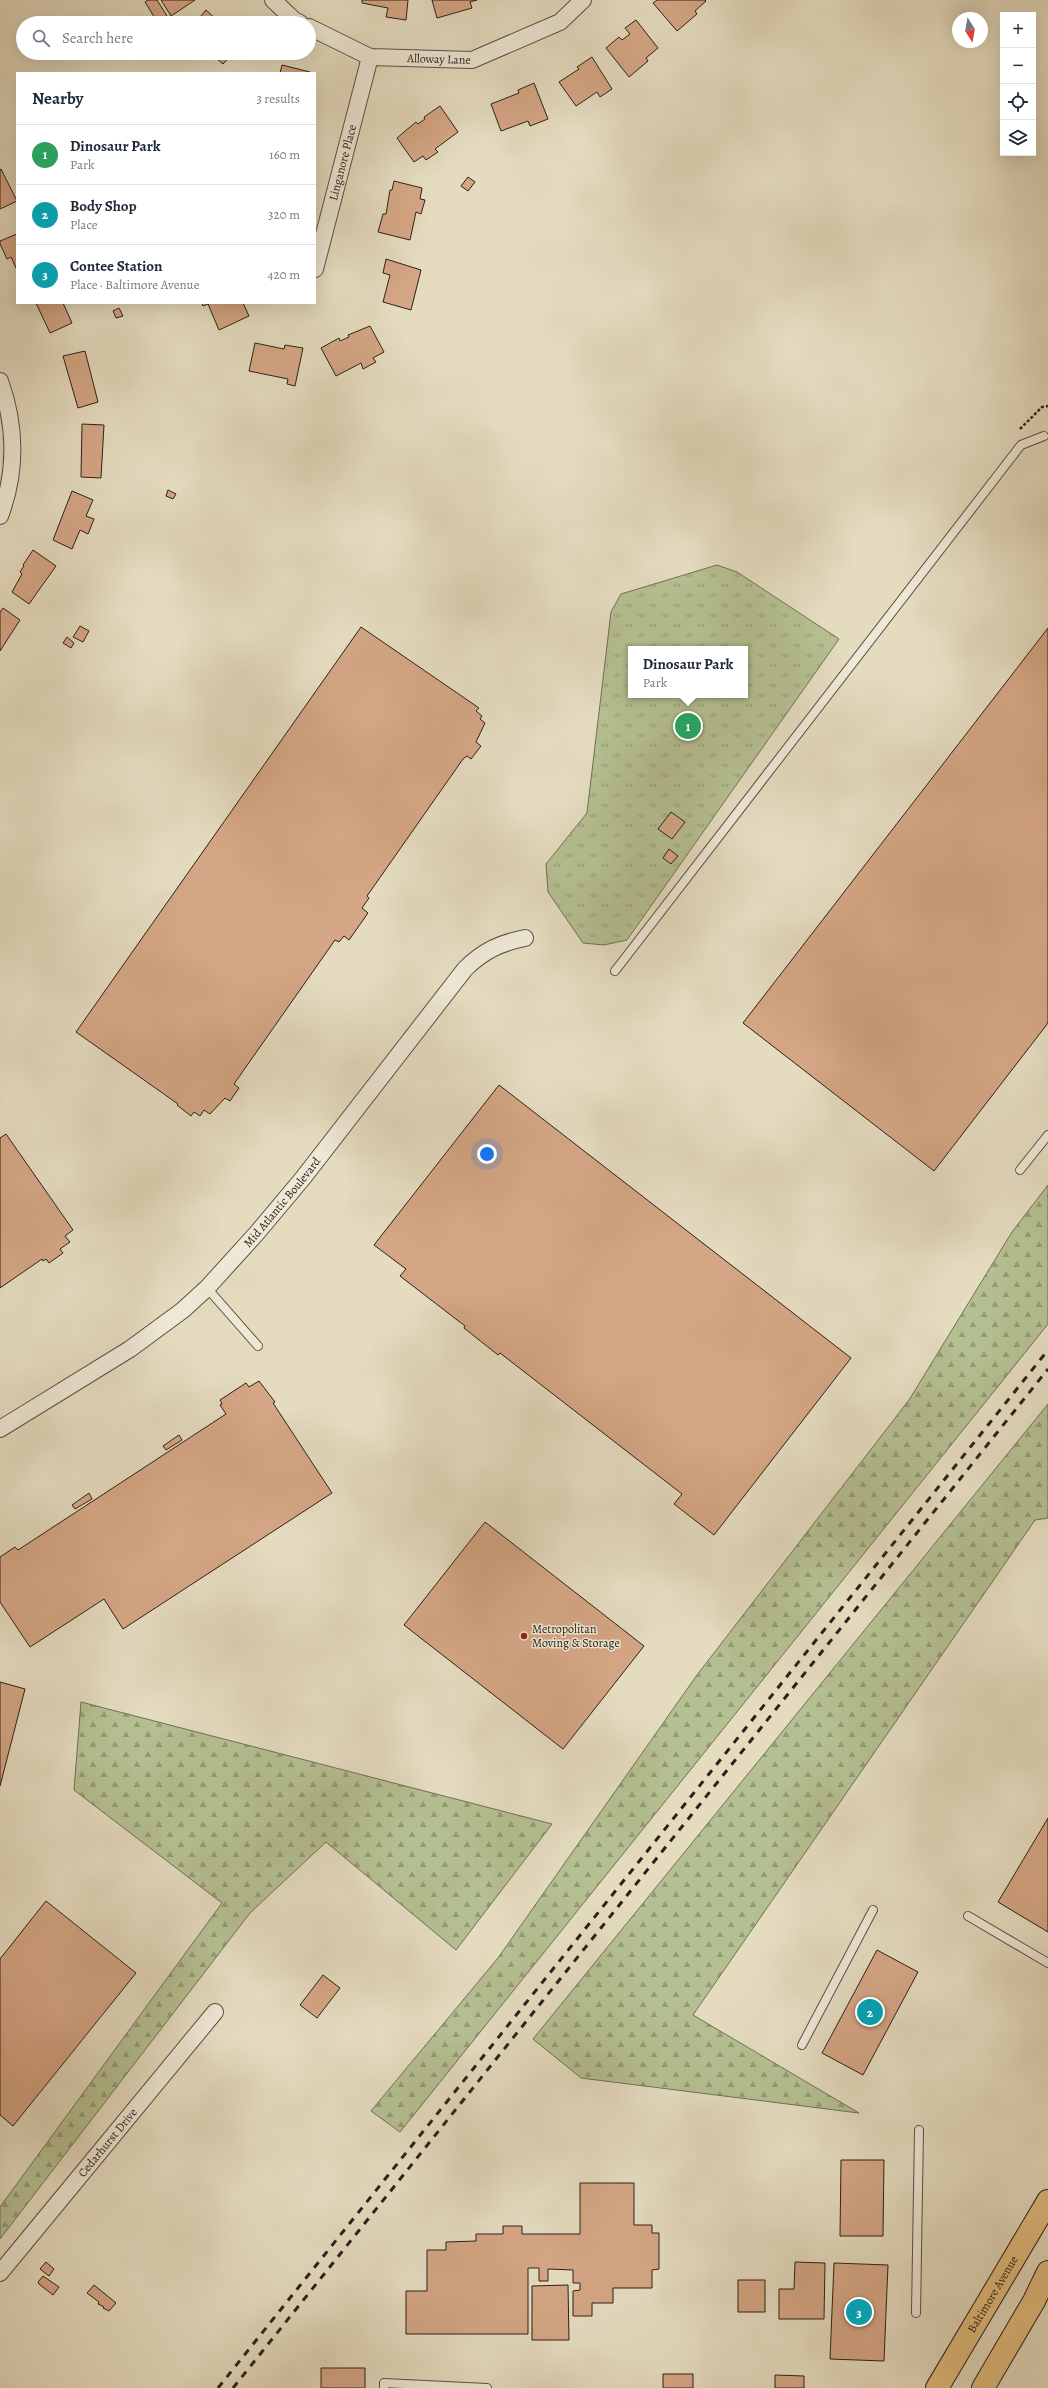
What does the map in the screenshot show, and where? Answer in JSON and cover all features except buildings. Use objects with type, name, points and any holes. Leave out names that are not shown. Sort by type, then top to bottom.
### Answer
[{"type":"main road","name":"Baltimore Avenue","points":[[937,2388],[1048,2201]]},
{"type":"main road","points":[[983,2388],[1047,2275]]},
{"type":"street","points":[[273,0],[290,16]]},
{"type":"street","name":"Alloway Lane","points":[[316,30],[370,56],[472,60],[560,22],[583,0]]},
{"type":"street","name":"Linganore Place","points":[[316,265],[370,56]]},
{"type":"street","points":[[0,381],[10,419],[13,448],[12,470],[8,495],[0,516]]},
{"type":"street","name":"Mid Atlantic Boulevard","points":[[0,1429],[130,1348],[183,1310],[207,1288],[256,1234],[303,1178],[465,969],[477,956],[490,948],[508,941],[525,938]]},
{"type":"street","name":"Cedarhurst Drive","points":[[0,2273],[215,2012]]},
{"type":"lane","points":[[615,971],[1020,445],[1044,436]]},
{"type":"lane","points":[[1020,1170],[1048,1135]]},
{"type":"lane","points":[[207,1288],[258,1346]]},
{"type":"lane","points":[[802,2045],[873,1910]]},
{"type":"lane","points":[[968,1916],[1048,1963]]},
{"type":"lane","points":[[916,2313],[919,2130]]},
{"type":"lane","points":[[384,2388],[384,2383],[487,2388]]},
{"type":"green space","points":[[717,565],[737,572],[839,639],[627,940],[604,945],[583,943],[548,892],[546,864],[587,813],[611,612],[621,594]]},
{"type":"green space","points":[[1048,1185],[1048,1324],[400,2132],[371,2111],[498,1958],[697,1675],[909,1400],[1012,1232]]},
{"type":"green space","points":[[1048,1404],[1048,1518],[1035,1520],[693,2015],[859,2113],[581,2078],[533,2039]]},
{"type":"green space","points":[[81,1702],[552,1824],[456,1950],[326,1842],[250,1913],[0,2239],[0,2207],[222,1903],[74,1790]]},
{"type":"railway","points":[[218,2388],[1048,1350]]},
{"type":"railway","points":[[233,2388],[1048,1369]]},
{"type":"place","name":"Dinosaur Park","points":[[688,726]]},
{"type":"place","name":"Metropolitan Moving & Storage","points":[[524,1636]]},
{"type":"place","name":"Body Shop","points":[[870,2012]]},
{"type":"place","name":"Contee Station","points":[[859,2312]]}]
